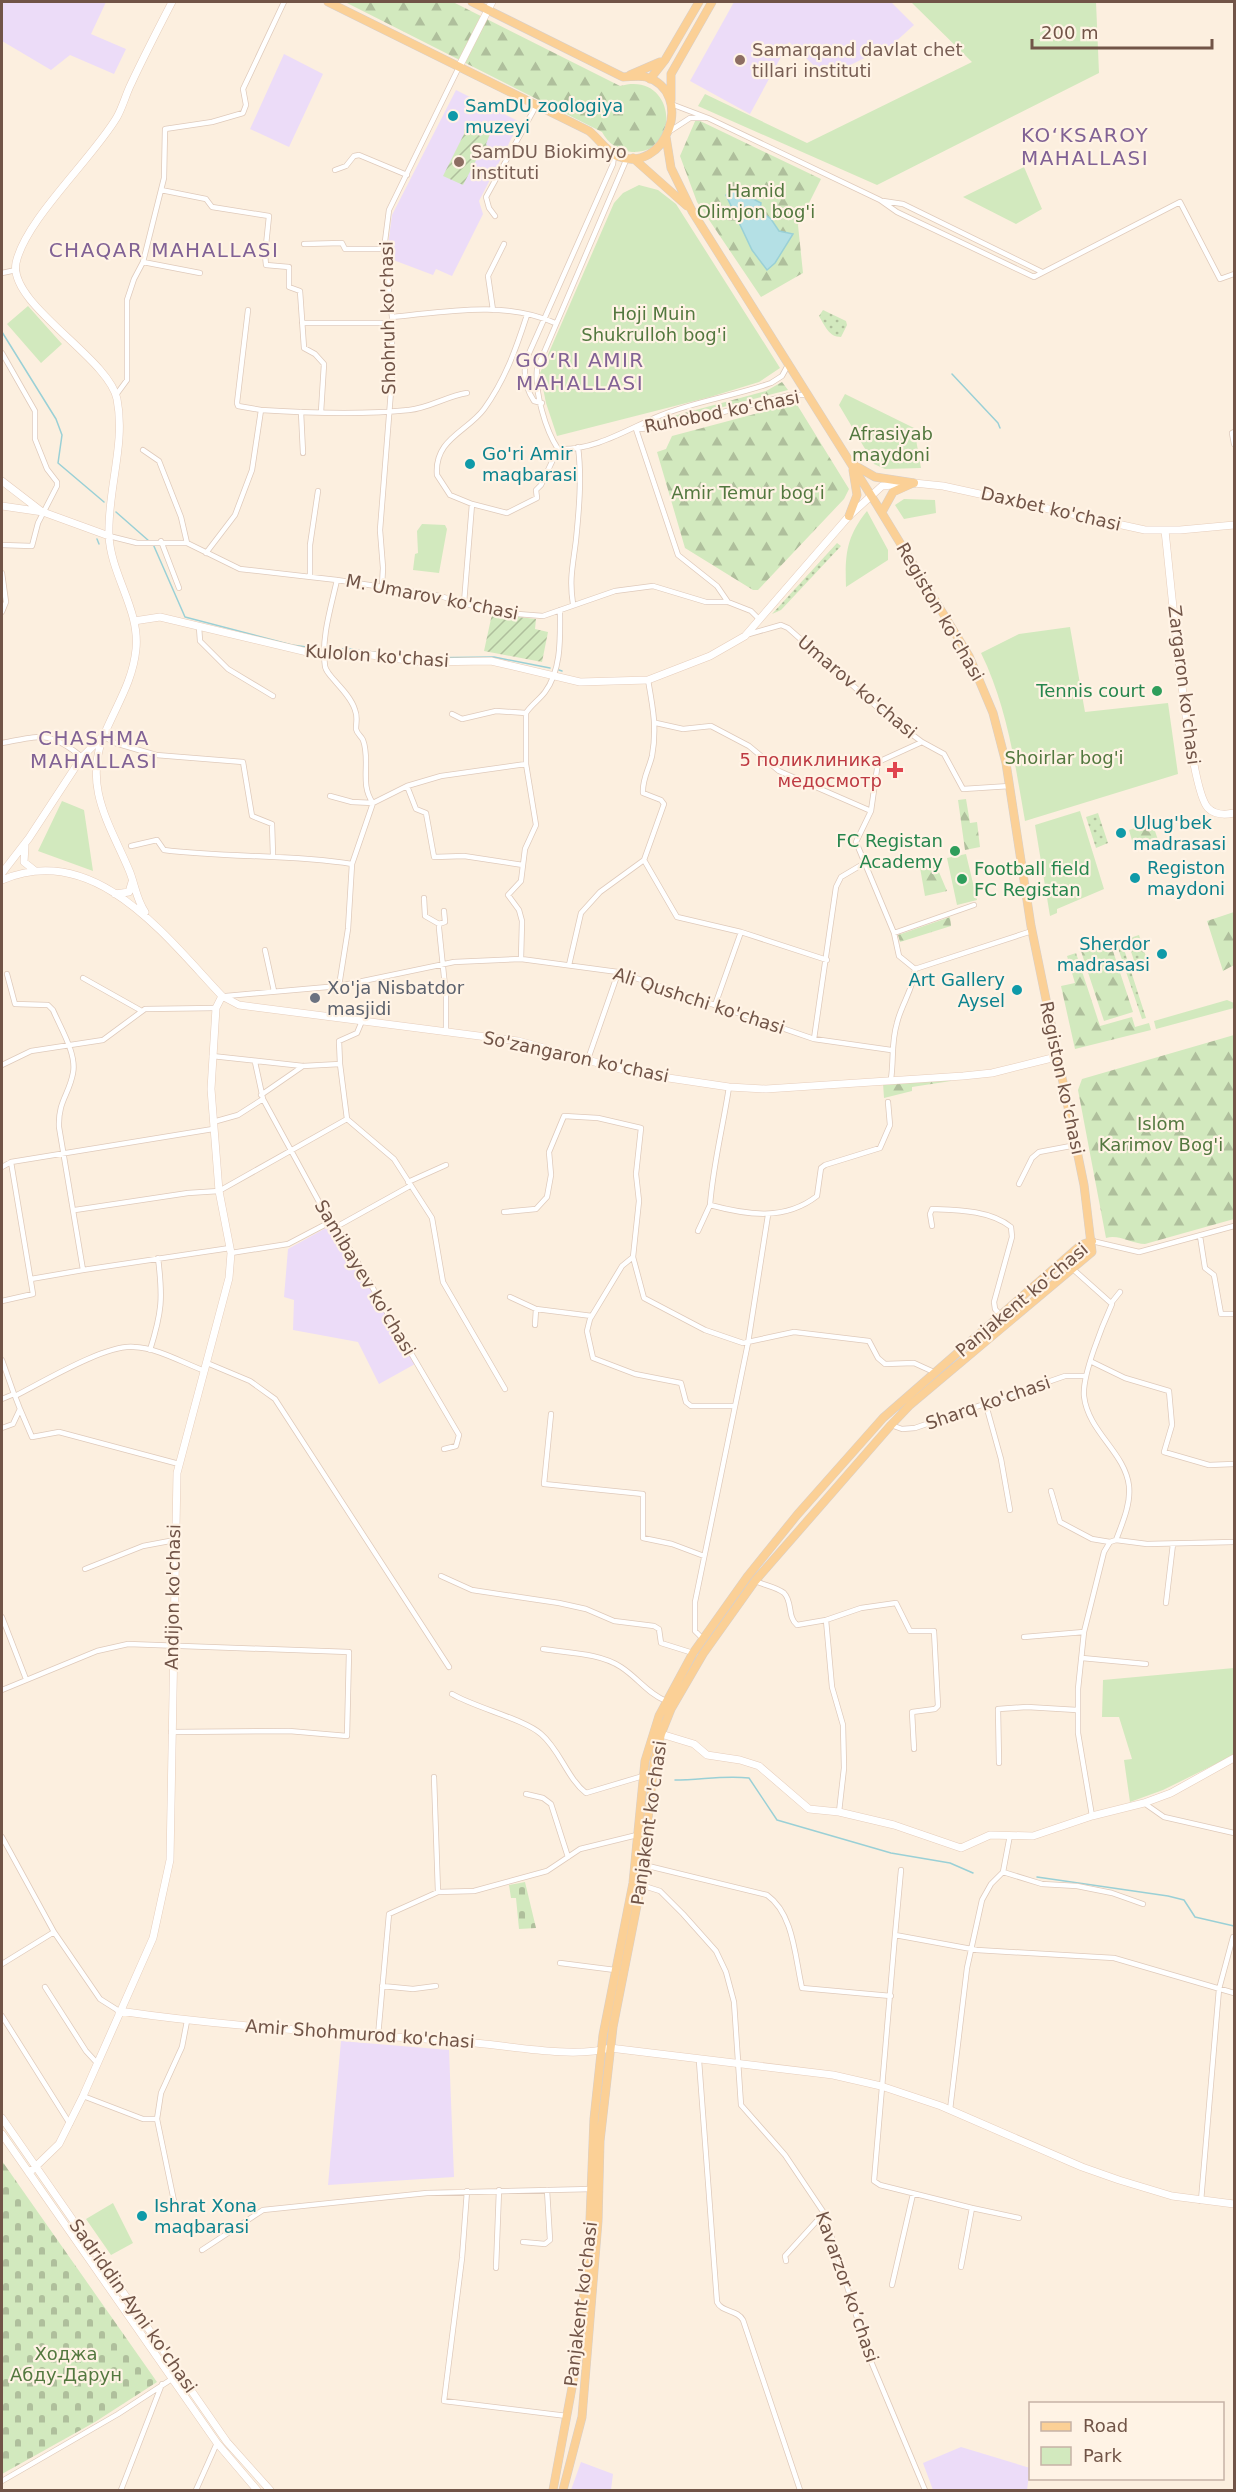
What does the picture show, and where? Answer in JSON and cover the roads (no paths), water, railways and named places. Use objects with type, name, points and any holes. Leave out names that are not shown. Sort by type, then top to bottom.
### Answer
[{"type":"main road","points":[[152,921],[136,897],[130,873],[98,799],[95,780],[104,736],[121,702],[134,662],[136,635],[134,621],[112,556],[109,536],[118,422],[116,395],[108,380],[33,302],[13,270],[20,252],[36,225],[117,117],[172,2]]},
{"type":"main road","points":[[328,2],[590,131],[614,155],[630,158],[649,154],[668,134]]},
{"type":"main road","points":[[472,2],[490,5],[623,77],[650,79],[663,89],[670,104]]},
{"type":"main road","points":[[650,79],[665,60],[699,2]]},
{"type":"main road","name":"Registon ko'chasi","points":[[712,2],[671,74],[672,116],[668,134],[671,168],[692,211],[882,512],[977,673],[993,713],[1010,786],[1032,931],[1056,1057],[1076,1145],[1092,1241]]},
{"type":"main road","name":"Shohruh ko'chasi","points":[[459,67],[490,5]]},
{"type":"main road","points":[[623,77],[665,60]]},
{"type":"main road","name":"Registon ko'chasi","points":[[630,158],[665,184],[692,211]]},
{"type":"main road","points":[[851,463],[875,477],[914,483]]},
{"type":"main road","points":[[849,516],[857,490],[851,463]]},
{"type":"main road","points":[[2,481],[43,512]]},
{"type":"main road","points":[[882,512],[892,492],[914,483]]},
{"type":"main road","name":"Daxbet ko'chasi","points":[[871,495],[882,486],[914,483],[992,495],[1135,528],[1166,531],[1234,525]]},
{"type":"main road","name":"Kulolon ko'chasi","points":[[134,621],[160,617],[199,627],[324,651],[421,662],[491,661],[552,677],[587,682],[648,680],[710,657],[745,636],[849,516],[871,495]]},
{"type":"main road","points":[[2,507],[43,512],[109,536]]},
{"type":"main road","name":"Zargaron ko'chasi","points":[[1166,531],[1183,690],[1198,785],[1209,809],[1219,814],[1234,813]]},
{"type":"main road","points":[[2,873],[29,838],[82,757],[104,736]]},
{"type":"main road","points":[[82,757],[92,758],[97,765]]},
{"type":"main road","points":[[29,838],[23,853],[24,862],[36,871]]},
{"type":"main road","name":"So'zangaron ko'chasi","points":[[2,880],[36,871],[77,875],[103,885],[152,921],[222,996],[239,1005],[518,1041],[635,1073],[729,1087],[766,1089],[972,1075],[1056,1057]]},
{"type":"main road","points":[[113,893],[121,895],[129,892],[132,883],[130,873]]},
{"type":"main road","name":"Andijon ko'chasi","points":[[28,2173],[59,2144],[83,2096],[153,1938],[170,1860],[172,1647],[179,1464],[230,1278],[230,1251],[219,1191],[213,1126],[212,1056],[216,1008],[222,996]]},
{"type":"main road","name":"Panjakent ko'chasi","points":[[553,2490],[567,2416],[589,2245],[594,2119],[602,2051],[615,1970],[633,1883],[648,1746],[666,1701],[693,1653],[747,1577],[797,1515],[883,1418],[1002,1317],[1081,1245],[1092,1241],[1092,1252],[1074,1270],[910,1405],[891,1425],[755,1581],[703,1654],[671,1708],[661,1734],[654,1763],[641,1885],[610,2048],[600,2141],[598,2221],[582,2417],[576,2448],[563,2490]]},
{"type":"main road","points":[[661,1734],[694,1744],[707,1755],[759,1766],[809,1809],[839,1812],[894,1825],[961,1848],[990,1835],[1033,1836],[1092,1816],[1144,1803],[1171,1793],[1234,1758]]},
{"type":"main road","name":"Amir Shohmurod ko'chasi","points":[[119,2011],[187,2021],[602,2051]]},
{"type":"main road","points":[[602,2051],[610,2048],[737,2066],[833,2075],[881,2086],[950,2110],[1082,2167],[1153,2190],[1201,2201],[1234,2204]]},
{"type":"main road","name":"Sadriddin Ayni ko'chasi","points":[[2,2118],[227,2442],[270,2490]]},
{"type":"main road","name":"Sadriddin Ayni ko'chasi","points":[[2,2134],[217,2443],[257,2490]]},
{"type":"main road","points":[[562,2445],[576,2448]]},
{"type":"street","points":[[116,395],[127,380],[127,300],[143,262],[164,178],[165,129],[223,120],[243,113],[246,105],[243,89],[284,2]]},
{"type":"street","name":"Shohruh ko'chasi","points":[[382,586],[380,530],[389,410],[392,320],[384,249],[389,210],[459,67]]},
{"type":"street","points":[[670,104],[708,118],[1034,277],[1180,202],[1220,279],[1234,274]]},
{"type":"street","points":[[495,216],[489,208],[486,197],[536,106]]},
{"type":"street","points":[[668,134],[690,118],[708,118]]},
{"type":"street","points":[[335,171],[346,166],[354,156],[359,155],[407,175]]},
{"type":"street","points":[[542,403],[534,401],[524,375],[526,360],[613,164],[614,155]]},
{"type":"street","points":[[527,315],[510,366],[483,411],[444,444],[437,469],[437,475],[450,495],[472,504],[507,513],[537,498],[536,490],[541,485],[558,449],[542,403],[537,369],[555,323],[630,158]]},
{"type":"street","points":[[161,190],[206,199],[212,207],[267,214],[266,265],[289,267],[289,287],[300,291],[305,351],[315,354],[324,364],[321,412]]},
{"type":"street","points":[[880,200],[903,204],[1042,272]]},
{"type":"street","points":[[304,244],[342,243],[345,249],[384,249]]},
{"type":"street","points":[[493,310],[488,276],[504,244]]},
{"type":"street","points":[[143,262],[200,273]]},
{"type":"street","points":[[2,273],[13,270]]},
{"type":"street","points":[[2,279],[13,270]]},
{"type":"street","points":[[248,310],[238,406],[261,410],[301,412],[411,410],[454,395],[467,393]]},
{"type":"street","points":[[302,323],[392,320],[493,310],[543,318],[555,323]]},
{"type":"street","points":[[2,353],[35,411],[35,439],[47,469],[57,482],[43,512],[32,546],[2,545]]},
{"type":"street","name":"Ruhobod ko'chasi","points":[[558,449],[578,447],[636,429],[660,416],[771,383],[782,376],[788,364]]},
{"type":"street","name":"Ruhobod ko'chasi","points":[[636,429],[664,427],[793,394],[808,395]]},
{"type":"street","points":[[206,553],[235,515],[252,470],[261,410]]},
{"type":"street","points":[[301,412],[303,453]]},
{"type":"street","points":[[636,429],[678,555],[717,586],[728,602]]},
{"type":"street","points":[[1234,432],[1232,433],[1234,444]]},
{"type":"street","points":[[573,604],[569,581],[576,542],[579,494],[578,447]]},
{"type":"street","points":[[109,536],[132,543],[161,541],[187,543],[181,518],[159,461],[143,450]]},
{"type":"street","points":[[310,576],[310,545],[318,492]]},
{"type":"street","points":[[464,603],[472,504]]},
{"type":"street","points":[[161,541],[179,588]]},
{"type":"street","name":"M. Umarov ko'chasi","points":[[187,543],[240,569],[382,586],[440,596],[493,612],[543,616],[615,591],[653,586],[706,602],[728,602],[751,611],[759,619]]},
{"type":"street","points":[[2,573],[6,606],[2,612]]},
{"type":"street","points":[[338,580],[324,651],[328,676],[344,688],[355,708],[356,729],[362,739],[365,753],[366,789],[373,803],[352,864],[348,929],[339,986]]},
{"type":"street","points":[[521,959],[522,921],[519,910],[508,895],[521,881],[525,849],[536,825],[526,764],[526,713],[545,692],[552,677],[560,644],[560,610]]},
{"type":"street","name":"Umarov ko'chasi","points":[[745,636],[784,626],[886,715],[948,758],[963,789],[1010,786]]},
{"type":"street","points":[[199,627],[200,641],[228,669],[273,696]]},
{"type":"street","points":[[569,965],[581,914],[600,892],[644,860],[664,804],[661,800],[643,793],[643,781],[651,758],[656,723],[648,680]]},
{"type":"street","points":[[452,714],[462,718],[496,711],[526,713]]},
{"type":"street","points":[[656,723],[683,729],[711,726],[749,746],[779,771],[871,811]]},
{"type":"street","points":[[2,743],[42,735],[63,744],[82,757]]},
{"type":"street","points":[[104,736],[115,743],[156,755],[243,762],[252,816],[268,822],[273,828],[273,855]]},
{"type":"street","points":[[915,969],[899,957],[894,933],[869,870],[863,864],[857,837],[871,811],[878,762],[922,742]]},
{"type":"street","points":[[330,796],[352,802],[373,803],[407,786],[441,776],[526,764]]},
{"type":"street","points":[[407,786],[416,809],[426,813],[434,857],[464,856],[523,865]]},
{"type":"street","points":[[130,846],[157,840],[164,850],[180,852],[273,855],[352,864]]},
{"type":"street","points":[[644,860],[677,917],[741,932],[827,960]]},
{"type":"street","points":[[814,1039],[836,887],[841,877],[863,864]]},
{"type":"street","points":[[424,898],[425,916],[428,920],[439,924],[445,921],[444,911]]},
{"type":"street","points":[[894,933],[974,905]]},
{"type":"street","points":[[439,924],[446,996],[446,1031]]},
{"type":"street","points":[[915,969],[1032,931]]},
{"type":"street","points":[[715,1005],[741,932]]},
{"type":"street","points":[[265,950],[274,991]]},
{"type":"street","name":"Ali Qushchi ko'chasi","points":[[222,996],[339,986],[442,965],[521,959],[618,973],[814,1039],[891,1050]]},
{"type":"street","points":[[891,1079],[894,1057],[891,1050],[902,1006],[913,982],[915,969]]},
{"type":"street","points":[[588,1059],[618,973]]},
{"type":"street","points":[[7,974],[15,1004],[48,1005],[53,1010],[68,1047],[74,1070],[58,1112],[83,1270]]},
{"type":"street","points":[[83,978],[140,1010],[216,1008]]},
{"type":"street","points":[[2,1065],[31,1051],[68,1047],[111,1037],[140,1010]]},
{"type":"street","points":[[362,1021],[357,1033],[339,1041],[347,1119],[394,1159],[432,1218],[443,1282],[505,1389]]},
{"type":"street","points":[[212,1056],[303,1066],[340,1064]]},
{"type":"street","name":"Samibayev ko'chasi","points":[[255,1062],[262,1097],[290,1150],[330,1222],[334,1222],[459,1435],[456,1446],[444,1449]]},
{"type":"street","points":[[2,1167],[11,1162],[213,1126],[238,1115],[303,1066]]},
{"type":"street","points":[[698,1231],[710,1205],[713,1166],[721,1145],[729,1087]]},
{"type":"street","points":[[710,1205],[736,1212],[768,1215],[803,1205],[817,1196],[821,1168],[825,1165],[880,1148],[890,1125],[888,1102]]},
{"type":"street","points":[[504,1212],[536,1209],[548,1197],[551,1175],[549,1152],[564,1116],[598,1118],[640,1128],[636,1174],[639,1201],[633,1257],[644,1298],[705,1330],[748,1343],[794,1332],[869,1341],[878,1358],[885,1364],[914,1363],[936,1373]]},
{"type":"street","points":[[75,1210],[188,1193],[219,1191],[347,1119]]},
{"type":"street","points":[[1019,1184],[1032,1158],[1039,1152],[1076,1145]]},
{"type":"street","points":[[2,1301],[33,1294],[11,1162]]},
{"type":"street","points":[[336,1227],[446,1165]]},
{"type":"street","points":[[932,1226],[930,1214],[932,1209],[975,1213],[997,1218],[1011,1227],[1012,1237],[994,1302],[995,1309],[1002,1317]]},
{"type":"street","points":[[703,1639],[695,1631],[693,1613],[748,1343],[768,1215]]},
{"type":"street","points":[[32,1279],[158,1258],[288,1244],[330,1222]]},
{"type":"street","points":[[1092,1241],[1139,1252],[1234,1226]]},
{"type":"street","points":[[1200,1236],[1205,1268],[1214,1275],[1221,1314],[1234,1314]]},
{"type":"street","points":[[633,1257],[622,1266],[592,1316],[587,1331],[593,1358],[635,1374],[681,1383],[686,1402],[691,1406],[734,1406]]},
{"type":"street","points":[[150,1350],[161,1315],[162,1295],[158,1258]]},
{"type":"street","points":[[1074,1270],[1112,1302]]},
{"type":"street","points":[[1092,1816],[1083,1770],[1077,1710],[1084,1632],[1104,1552],[1113,1541],[1129,1488],[1124,1470],[1090,1418],[1084,1395],[1086,1376],[1112,1302],[1120,1292]]},
{"type":"street","points":[[510,1297],[536,1309],[592,1316]]},
{"type":"street","points":[[535,1325],[536,1309]]},
{"type":"street","points":[[2,1399],[122,1346],[150,1350],[205,1371]]},
{"type":"street","points":[[2,1360],[32,1437],[59,1432],[179,1464]]},
{"type":"street","points":[[1092,1362],[1125,1378],[1169,1391],[1172,1425],[1164,1452],[1202,1464],[1234,1464]]},
{"type":"street","points":[[207,1363],[250,1382],[275,1399],[449,1667]]},
{"type":"street","name":"Sharq ko'chasi","points":[[891,1425],[902,1429],[915,1428],[1065,1376],[1086,1376]]},
{"type":"street","points":[[986,1405],[1001,1460],[1010,1510]]},
{"type":"street","points":[[2,1428],[13,1424],[20,1409]]},
{"type":"street","points":[[551,1414],[544,1484],[643,1494],[643,1538],[672,1544],[704,1556]]},
{"type":"street","points":[[1051,1491],[1060,1522],[1092,1539],[1173,1544],[1234,1542]]},
{"type":"street","points":[[85,1569],[143,1546],[175,1540]]},
{"type":"street","points":[[1166,1604],[1173,1544]]},
{"type":"street","points":[[441,1576],[472,1590],[552,1602],[586,1609],[615,1621],[654,1626],[659,1629],[661,1644],[693,1653]]},
{"type":"street","points":[[755,1581],[783,1593],[792,1621],[797,1625],[826,1620],[861,1608],[896,1603],[910,1631],[934,1631],[938,1708],[912,1712],[914,1749]]},
{"type":"street","points":[[2,1617],[26,1679]]},
{"type":"street","points":[[826,1620],[832,1686],[843,1725],[844,1768],[839,1812]]},
{"type":"street","points":[[1024,1637],[1084,1632]]},
{"type":"street","points":[[2,1690],[97,1651],[144,1643],[172,1647],[349,1652],[347,1736],[289,1731],[171,1732]]},
{"type":"street","points":[[543,1649],[611,1662],[622,1668],[653,1695],[666,1701]]},
{"type":"street","points":[[1082,1658],[1146,1664]]},
{"type":"street","points":[[452,1694],[477,1707],[535,1729],[549,1741],[586,1793],[643,1776]]},
{"type":"street","points":[[999,1763],[998,1709],[1027,1707],[1077,1710]]},
{"type":"street","points":[[434,1777],[438,1892]]},
{"type":"street","points":[[526,1794],[543,1798],[551,1804],[568,1857]]},
{"type":"street","points":[[1144,1803],[1164,1817],[1234,1833]]},
{"type":"street","points":[[378,2036],[389,1914],[438,1892],[460,1893],[547,1871],[580,1849],[638,1834]]},
{"type":"street","points":[[950,2110],[960,2013],[982,1900],[991,1884],[1003,1872],[1010,1835]]},
{"type":"street","points":[[2,1837],[54,1932],[100,1999],[119,2011]]},
{"type":"street","points":[[644,1865],[767,1895],[776,1902],[786,1916],[802,1988],[891,1996]]},
{"type":"street","points":[[900,1870],[874,2181],[880,2185],[913,2194],[1019,2218]]},
{"type":"street","points":[[1003,1872],[1042,1884],[1091,1888],[1143,1904]]},
{"type":"street","name":"Kavarzor ko’chasi","points":[[641,1885],[660,1891],[716,1951],[726,1972],[734,2002],[741,2105],[784,2155],[824,2213],[870,2359],[925,2490]]},
{"type":"street","points":[[2,1964],[54,1932]]},
{"type":"street","points":[[895,1935],[972,1948],[1114,1958],[1234,1993]]},
{"type":"street","points":[[1201,2201],[1219,1989],[1233,1937]]},
{"type":"street","points":[[560,1963],[615,1970]]},
{"type":"street","points":[[382,1986],[414,1989],[436,1986]]},
{"type":"street","points":[[45,1987],[86,2051],[97,2063]]},
{"type":"street","points":[[2,2016],[70,2124]]},
{"type":"street","points":[[174,2201],[157,2119],[161,2093],[182,2047],[187,2021]]},
{"type":"street","points":[[699,2061],[717,2302],[721,2308],[736,2313],[743,2320],[800,2490]]},
{"type":"street","points":[[83,2096],[143,2119],[157,2119]]},
{"type":"street","points":[[202,2250],[263,2210],[427,2193],[592,2189]]},
{"type":"street","points":[[496,2268],[499,2190]]},
{"type":"street","points":[[523,2242],[545,2244],[550,2241],[547,2190]]},
{"type":"street","points":[[467,2191],[462,2258],[444,2401],[567,2416]]},
{"type":"street","points":[[892,2285],[913,2194]]},
{"type":"street","points":[[961,2267],[972,2208]]},
{"type":"street","points":[[786,2261],[785,2256],[824,2213]]},
{"type":"street","points":[[2,2481],[118,2414],[181,2373]]},
{"type":"street","points":[[121,2490],[162,2384]]},
{"type":"street","points":[[196,2490],[217,2443]]},
{"type":"water","points":[[732,188],[761,203],[760,211],[771,219],[779,231],[793,234],[775,263],[767,270],[752,250],[726,195]]},
{"type":"waterway","points":[[2,332],[56,419],[62,435],[58,463],[104,502]]},
{"type":"waterway","points":[[952,374],[998,423],[1000,428]]},
{"type":"waterway","points":[[116,512],[149,541]]},
{"type":"waterway","points":[[97,539],[99,544]]},
{"type":"waterway","points":[[153,544],[185,617],[292,645],[321,649]]},
{"type":"waterway","points":[[326,649],[352,649],[416,658],[494,657],[550,668]]},
{"type":"waterway","points":[[675,1780],[749,1778],[777,1820],[891,1853],[950,1863],[973,1873]]},
{"type":"waterway","points":[[1037,1877],[1168,1896],[1184,1900],[1195,1917],[1234,1926]]},
{"type":"place","name":"Samarqand davlat chet tillari instituti","points":[[740,60]]},
{"type":"place","name":"SamDU zoologiya muzeyi","points":[[453,116]]},
{"type":"place","name":"SamDU Biokimyo instituti","points":[[459,162]]},
{"type":"place","name":"Go'ri Amir maqbarasi","points":[[470,464]]},
{"type":"place","name":"Tennis court","points":[[1157,691]]},
{"type":"place","name":"5 поликлиника медосмотр","points":[[895,770]]},
{"type":"place","name":"Ulug'bek mаdrаsasi","points":[[1121,833]]},
{"type":"place","name":"FC Registan Academy","points":[[955,851]]},
{"type":"place","name":"Registon maydoni","points":[[1135,878]]},
{"type":"place","name":"Football field FC Registan","points":[[962,879]]},
{"type":"place","name":"Sherdor madrasasi","points":[[1162,954]]},
{"type":"place","name":"Art Gallery Aysel","points":[[1017,990]]},
{"type":"place","name":"Xo'ja Nisbatdor masjidi","points":[[315,998]]},
{"type":"place","name":"Ishrat Хоnа mаqbаrasi","points":[[142,2216]]},
{"type":"district","name":"KO‘KSAROY MAHALLASI","points":[[1085,146]]},
{"type":"district","name":"CHAQAR MAHALLASI","points":[[164,250]]},
{"type":"district","name":"GO‘RI AMIR MAHALLASI","points":[[580,372]]},
{"type":"district","name":"CHASHMA MAHALLASI","points":[[94,750]]},
{"type":"park label","name":"Hamid Olimjon bog'i","points":[[756,201]]},
{"type":"park label","name":"Hoji Muin Shukrulloh bog'i","points":[[654,324]]},
{"type":"park label","name":"Afrasiyab maydoni","points":[[891,444]]},
{"type":"park label","name":"Amir Temur bog‘i","points":[[748,493]]},
{"type":"park label","name":"Shoirlar bog'i","points":[[1064,758]]},
{"type":"park label","name":"Islom Karimov Bog'i","points":[[1161,1134]]},
{"type":"park label","name":"Ходжа Абду-Дарун","points":[[66,2364]]}]
